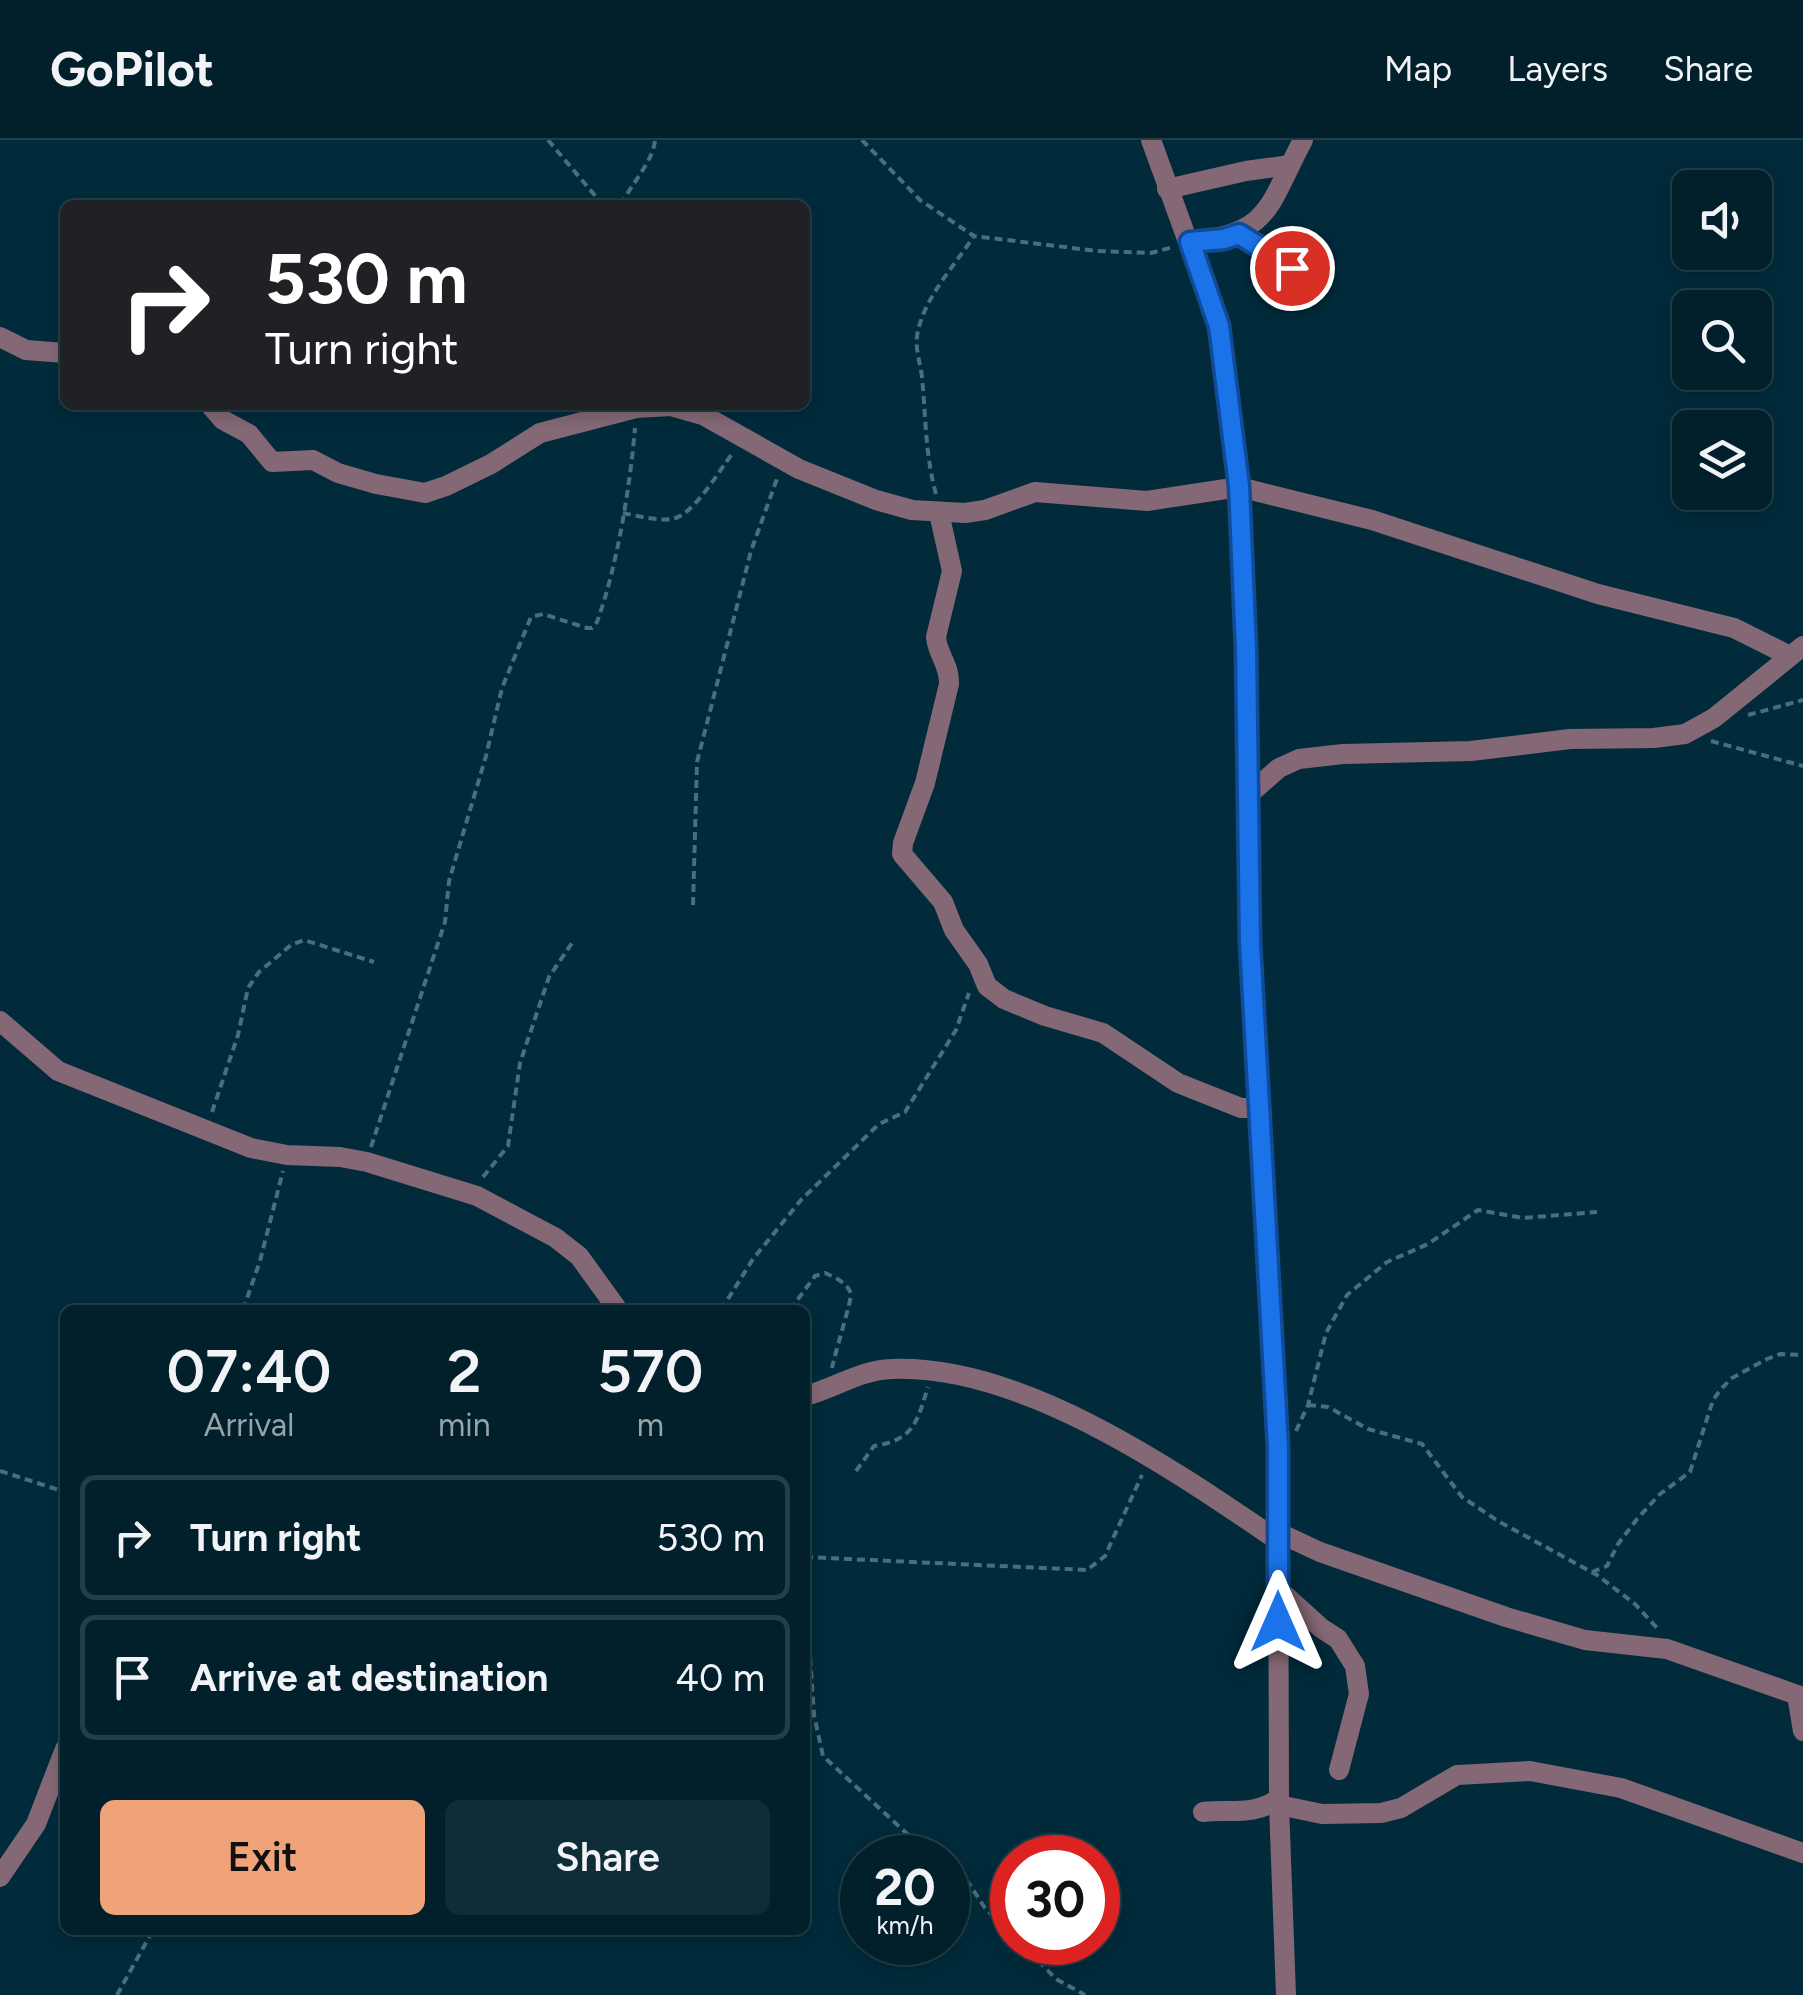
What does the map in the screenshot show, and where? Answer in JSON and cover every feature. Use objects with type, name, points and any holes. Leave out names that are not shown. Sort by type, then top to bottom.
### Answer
[{"type":"street","points":[[1151,140],[1219,326],[1239,486],[1256,1108],[1278,1447],[1279,1802],[1286,1995]]},
{"type":"street","points":[[1190,242],[1224,239],[1251,227],[1266,210],[1303,140]]},
{"type":"street","points":[[1167,189],[1246,170],[1290,165]]},
{"type":"street","points":[[1239,234],[1278,256],[1302,276],[1307,286]]},
{"type":"street","points":[[0,337],[26,350],[60,352]]},
{"type":"street","points":[[215,410],[226,422],[248,434],[272,462],[313,460],[376,484],[420,492],[446,486],[491,464],[540,433],[628,410]]},
{"type":"street","points":[[691,410],[783,462],[876,500],[939,512],[985,510],[1035,492],[1147,501],[1239,486],[1372,520],[1598,594],[1734,628],[1796,651]]},
{"type":"street","points":[[939,512],[952,571],[936,648],[949,673],[949,684],[925,783],[902,854],[943,902],[959,940],[987,986],[1004,999],[1103,1033],[1178,1083],[1241,1108],[1256,1108]]},
{"type":"street","points":[[1247,796],[1279,768],[1299,759],[1471,751],[1570,739],[1685,734],[1714,718],[1796,651]]},
{"type":"street","points":[[0,1022],[58,1071],[251,1148],[366,1162],[476,1196],[556,1238],[580,1256],[614,1305]]},
{"type":"street","points":[[810,1394],[853,1375],[894,1369],[941,1373],[1027,1396],[1148,1458],[1278,1536],[1532,1625],[1585,1640],[1667,1648],[1800,1696],[1803,1730]]},
{"type":"street","points":[[1278,1589],[1338,1639],[1356,1666],[1359,1694],[1338,1770]]},
{"type":"street","points":[[0,1876],[36,1824],[60,1762]]},
{"type":"street","points":[[1203,1812],[1255,1809],[1279,1802],[1322,1814],[1381,1813],[1401,1808],[1457,1774],[1530,1771],[1621,1788],[1803,1853]]},
{"type":"path","points":[[548,140],[599,200]]},
{"type":"path","points":[[623,200],[652,156],[655,140]]},
{"type":"path","points":[[862,140],[920,200],[974,236],[1097,251],[1152,253],[1190,242]]},
{"type":"path","points":[[939,512],[926,453],[916,346],[918,330],[974,236]]},
{"type":"path","points":[[366,1162],[445,922],[449,881],[512,662],[531,617],[536,614],[587,628],[596,622],[623,513],[636,410]]},
{"type":"path","points":[[623,513],[677,519],[744,440]]},
{"type":"path","points":[[693,905],[698,762],[751,551],[783,462]]},
{"type":"path","points":[[1714,718],[1744,716],[1803,700]]},
{"type":"path","points":[[1685,734],[1803,766]]},
{"type":"path","points":[[219,1135],[212,1121],[213,1108],[238,1035],[251,980],[291,945],[304,940],[374,962]]},
{"type":"path","points":[[476,1196],[483,1178],[508,1146],[520,1063],[549,977],[574,940]]},
{"type":"path","points":[[724,1305],[753,1259],[801,1200],[879,1124],[905,1112],[956,1030],[981,971]]},
{"type":"path","points":[[244,1305],[260,1260],[287,1155]]},
{"type":"path","points":[[1278,1447],[1292,1437],[1308,1406],[1326,1333],[1347,1295],[1366,1276],[1428,1244],[1478,1210],[1523,1218],[1597,1212]]},
{"type":"path","points":[[794,1305],[815,1276],[825,1274],[838,1279],[851,1294],[837,1340],[829,1388]]},
{"type":"path","points":[[1592,1572],[1608,1566],[1637,1518],[1660,1494],[1690,1472],[1709,1412],[1721,1389],[1732,1378],[1766,1359],[1780,1354],[1803,1355]]},
{"type":"path","points":[[856,1472],[874,1446],[899,1441],[908,1434],[925,1404],[928,1386],[941,1373]]},
{"type":"path","points":[[1308,1406],[1328,1407],[1368,1429],[1422,1444],[1462,1497],[1592,1572],[1635,1604],[1684,1655]]},
{"type":"path","points":[[810,1557],[1088,1570],[1105,1556],[1148,1458]]},
{"type":"path","points":[[0,1470],[60,1490]]},
{"type":"path","points":[[810,1655],[814,1716],[823,1756],[908,1835]]},
{"type":"path","points":[[970,1885],[990,1913]]},
{"type":"path","points":[[116,1995],[150,1935]]},
{"type":"path","points":[[1042,1965],[1056,1980],[1084,1995]]},
{"type":"route","points":[[1278,1622],[1278,1447],[1256,1108],[1239,486],[1219,326],[1190,242],[1239,234],[1292,268]]}]
